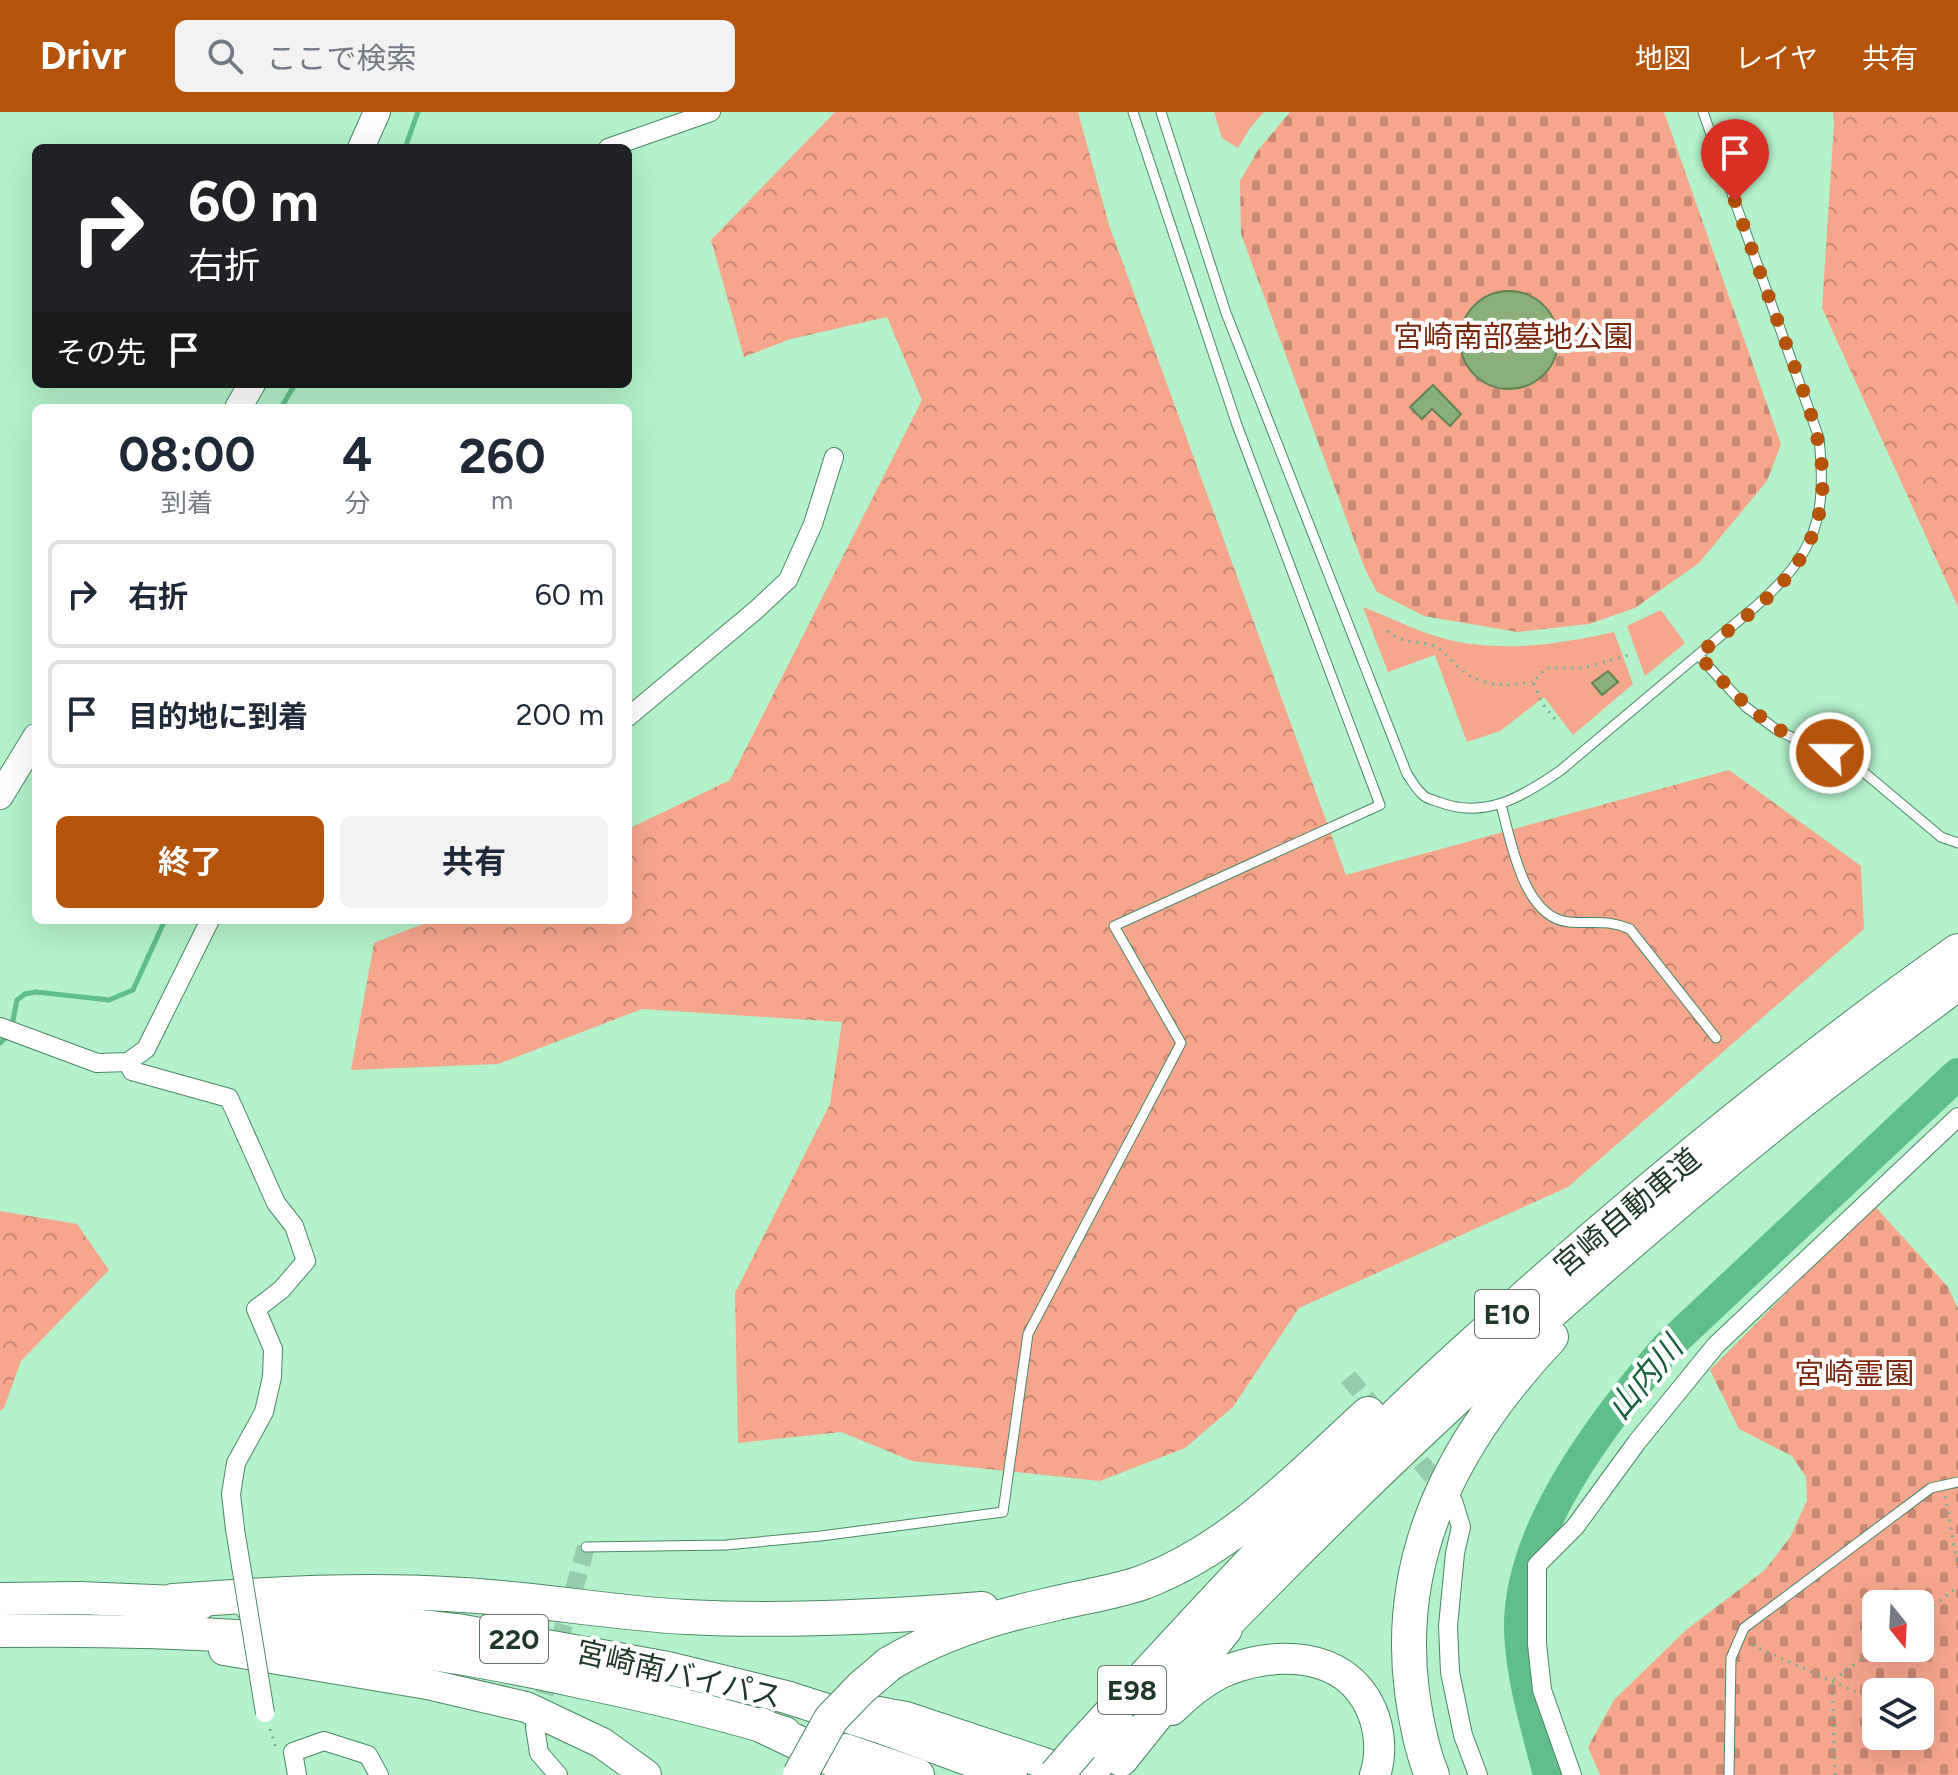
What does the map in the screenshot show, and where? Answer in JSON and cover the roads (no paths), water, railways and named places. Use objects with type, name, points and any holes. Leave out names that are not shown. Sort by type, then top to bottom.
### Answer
[{"type":"highway","name":"宮崎自動車道","points":[[1191,1643],[1360,1452],[1464,1352],[1676,1169],[1811,1061],[1958,951]]},
{"type":"highway","name":"宮崎自動車道","points":[[1191,1643],[1242,1606],[1441,1411],[1556,1306],[1786,1113],[1958,983]]},
{"type":"highway","points":[[800,1775],[831,1719],[889,1664],[913,1650],[973,1625],[1144,1582],[1184,1565],[1225,1540],[1537,1260],[1696,1132],[1811,1061]]},
{"type":"highway","points":[[1432,1775],[1414,1709],[1408,1648],[1413,1590],[1433,1510],[1467,1444],[1515,1377],[1689,1192]]},
{"type":"highway","points":[[0,1589],[80,1598]]},
{"type":"highway","points":[[173,1601],[268,1594],[393,1592],[547,1601],[685,1617],[767,1619],[898,1615],[1050,1604]]},
{"type":"highway","name":"宮崎南バイパス","points":[[0,1599],[173,1601],[268,1608],[463,1631],[668,1668],[786,1697],[880,1727],[1011,1775]]},
{"type":"highway","points":[[1098,1766],[1242,1606]]},
{"type":"highway","name":"宮崎南バイパス","points":[[0,1631],[99,1629],[279,1638],[420,1652],[580,1682],[761,1725],[918,1775]]},
{"type":"highway","name":"E98","points":[[1056,1775],[1098,1766],[1191,1643]]},
{"type":"highway","points":[[761,1725],[873,1775]]},
{"type":"main road","points":[[363,144],[377,112]]},
{"type":"main road","points":[[0,796],[32,744]]},
{"type":"main road","points":[[99,1629],[395,1679],[526,1707],[602,1743],[646,1775]]},
{"type":"main road","points":[[786,1697],[906,1717],[1098,1766],[1220,1674],[1263,1660],[1299,1658],[1334,1668],[1357,1686],[1367,1701],[1378,1732],[1375,1775]]},
{"type":"street","points":[[619,144],[711,112]]},
{"type":"street","points":[[632,714],[788,580],[813,524],[834,457]]},
{"type":"street","points":[[0,1027],[97,1063],[128,1062],[146,1049],[208,924]]},
{"type":"street","points":[[128,1062],[132,1071],[229,1098],[276,1203],[294,1226],[306,1261],[281,1290],[256,1309],[273,1349],[272,1377],[264,1412],[236,1463],[231,1494],[265,1713]]},
{"type":"street","points":[[1572,1775],[1542,1690],[1537,1644],[1537,1565],[1575,1527],[1637,1442],[1716,1345],[1958,1117]]},
{"type":"street","points":[[1453,1501],[1461,1527],[1455,1553],[1448,1626],[1450,1672],[1463,1735],[1478,1775]]},
{"type":"street","points":[[535,1727],[539,1753],[558,1775]]},
{"type":"street","points":[[297,1775],[293,1752],[324,1741],[368,1755],[379,1775]]},
{"type":"lane","points":[[586,1547],[726,1545],[1003,1512],[1028,1334],[1181,1043],[1114,926],[1380,805],[1237,425],[1133,112]]},
{"type":"lane","points":[[1161,112],[1226,313],[1407,774],[1424,797],[1449,806],[1480,809],[1501,805],[1532,791],[1561,770],[1782,583],[1800,560],[1821,509],[1823,491],[1819,438],[1703,112]]},
{"type":"lane","points":[[1698,655],[1746,707],[1777,730],[1812,747],[1848,759],[1941,837],[1958,843]]},
{"type":"lane","points":[[1501,805],[1525,888],[1542,909],[1565,922],[1613,922],[1630,929],[1716,1038]]},
{"type":"lane","points":[[1729,1775],[1731,1658],[1744,1628],[1931,1488],[1958,1482]]},
{"type":"waterway","points":[[406,144],[418,112]]},
{"type":"waterway","points":[[283,404],[293,388]]},
{"type":"waterway","points":[[12,1025],[17,1000],[25,994],[36,992],[109,1000],[133,990],[163,924]]},
{"type":"waterway","points":[[0,1043],[9,1034]]},
{"type":"waterway","name":"山内川","points":[[1549,1775],[1527,1686],[1520,1631],[1523,1593],[1533,1555],[1569,1479],[1617,1409],[1666,1348],[1958,1074]]},
{"type":"tunnel","points":[[1348,1377],[1381,1416]]},
{"type":"tunnel","points":[[1403,1442],[1446,1492]]},
{"type":"tunnel","points":[[537,1720],[586,1547]]},
{"type":"park label","name":"宮崎南部墓地公園","points":[[1513,336]]},
{"type":"park label","name":"宮崎霊園","points":[[1854,1373]]}]
